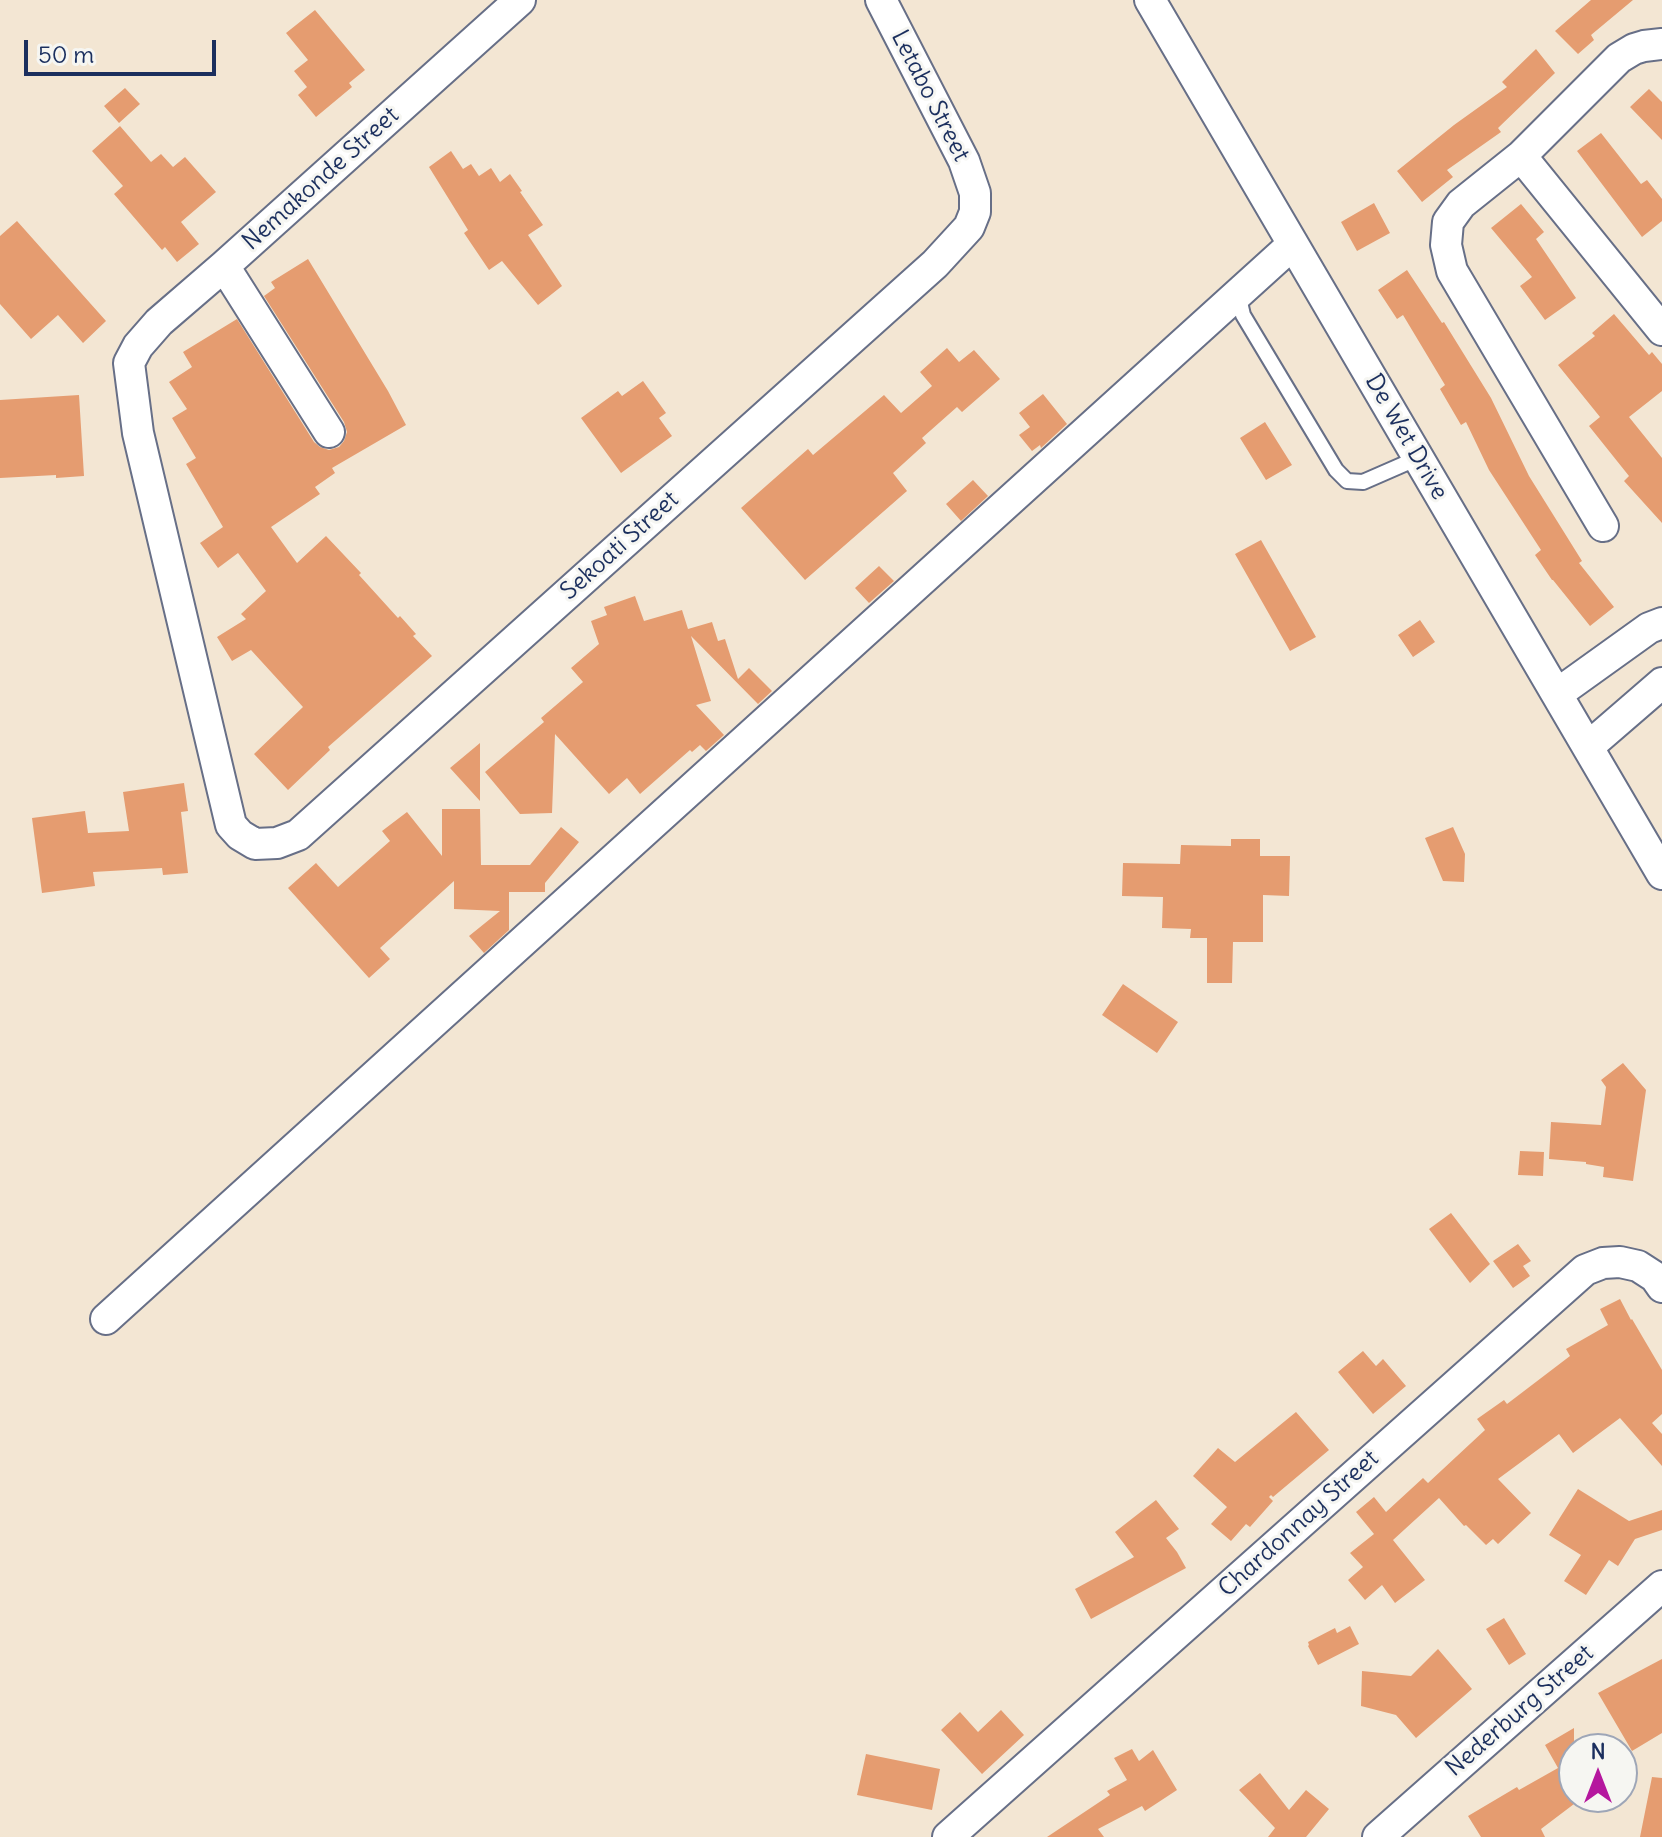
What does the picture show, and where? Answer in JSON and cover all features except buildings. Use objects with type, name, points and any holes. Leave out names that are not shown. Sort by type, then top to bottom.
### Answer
[{"type":"street","name":"Nemakonde Street","points":[[129,363],[138,346],[159,322],[520,0]]},
{"type":"street","name":"Letabo Street","points":[[881,0],[955,142],[975,193]]},
{"type":"street","name":"De Wet Drive","points":[[1150,0],[1662,874]]},
{"type":"street","points":[[1603,526],[1452,271],[1446,245],[1448,222],[1461,204],[1521,156],[1619,58],[1634,49],[1662,44]]},
{"type":"street","points":[[1521,156],[1662,330]]},
{"type":"street","name":"Sekoati Street","points":[[129,363],[138,433],[231,825],[255,844],[277,843],[298,835],[935,264],[969,227],[975,212],[975,193]]},
{"type":"street","points":[[106,1319],[1293,244]]},
{"type":"street","points":[[224,266],[329,432]]},
{"type":"street","points":[[1557,694],[1649,628],[1662,623]]},
{"type":"street","points":[[1588,747],[1662,683]]},
{"type":"street","name":"Chardonnay Street","points":[[948,1837],[1585,1270],[1603,1263],[1620,1262],[1638,1266],[1655,1277],[1662,1287]]},
{"type":"street","name":"Nederburg Street","points":[[1378,1837],[1662,1586]]},
{"type":"lane","points":[[1244,289],[1240,302],[1243,315],[1336,470],[1347,481],[1363,482],[1418,458]]}]
